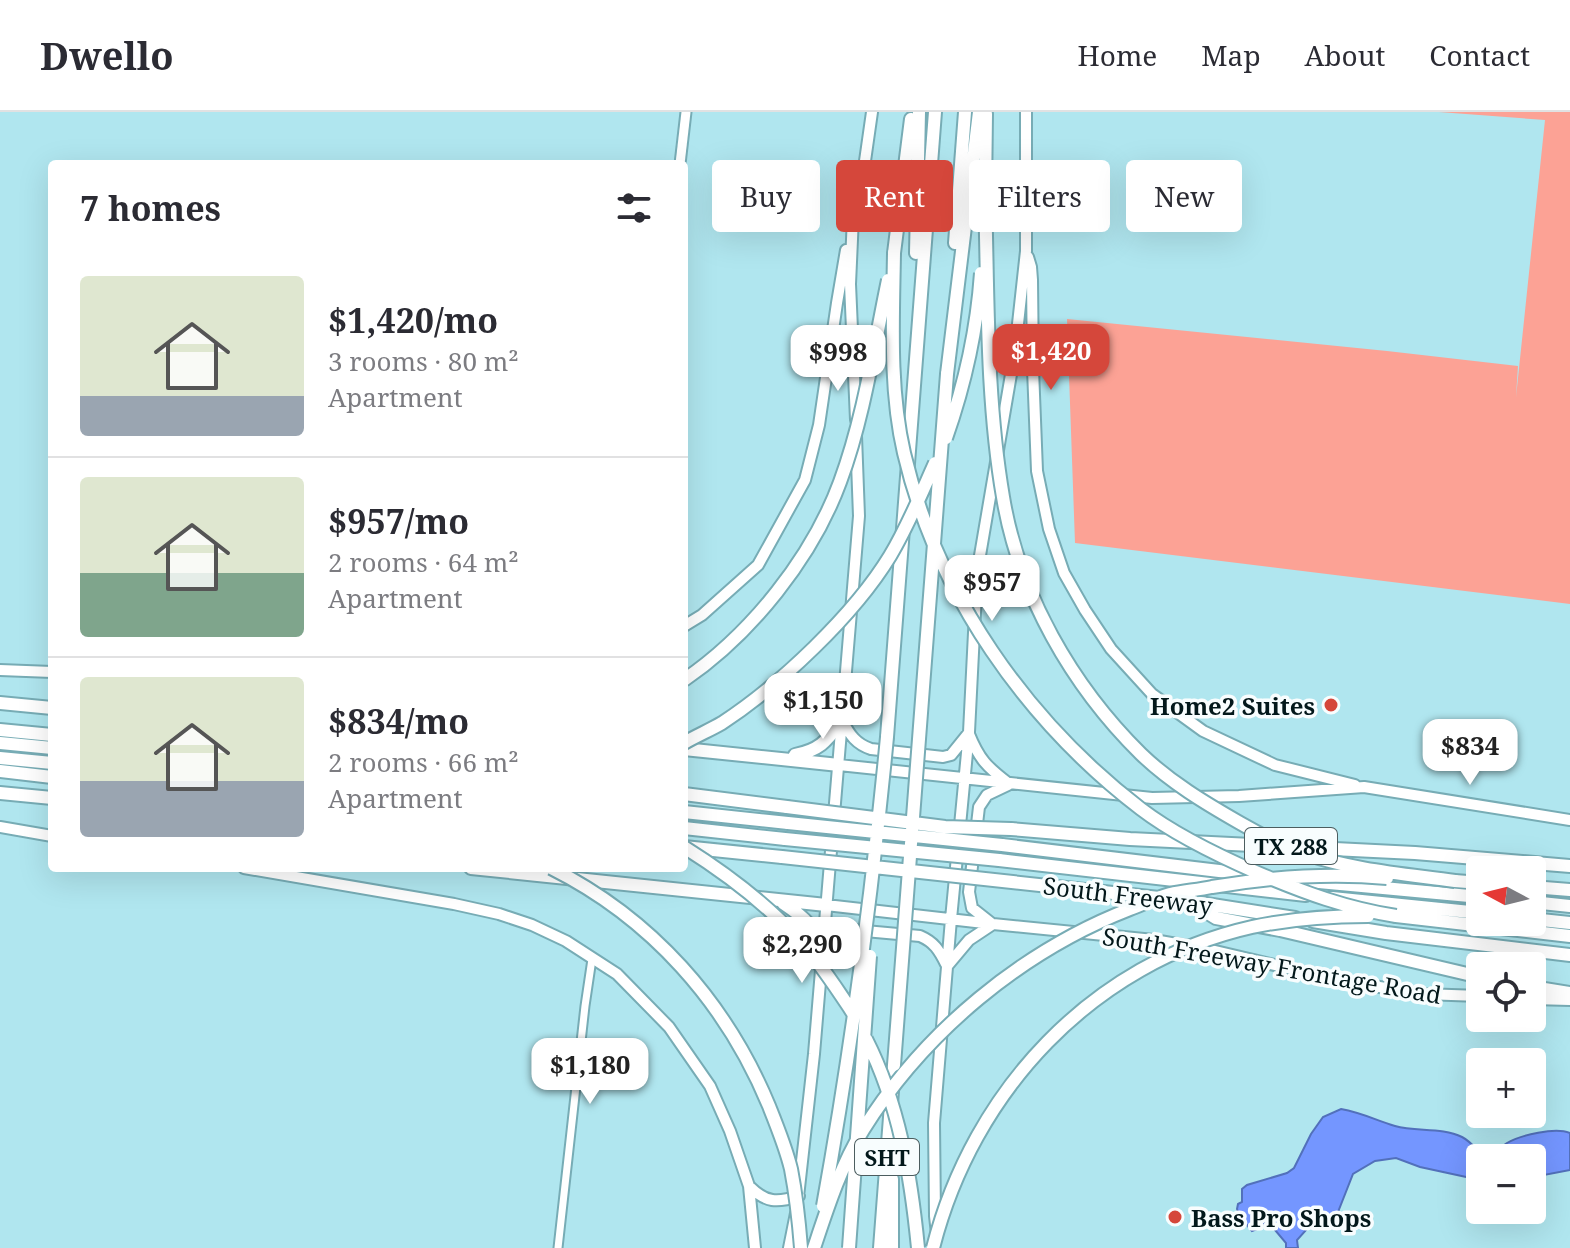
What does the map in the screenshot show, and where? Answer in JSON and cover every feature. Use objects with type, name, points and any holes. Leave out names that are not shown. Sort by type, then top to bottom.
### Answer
[{"type":"highway","points":[[688,677],[730,643],[765,606],[795,567],[839,483],[854,440],[894,253],[912,112]]},
{"type":"highway","points":[[915,358],[919,112]]},
{"type":"highway","name":"SHT","points":[[849,1248],[935,112]]},
{"type":"highway","name":"SHT","points":[[880,1248],[965,112]]},
{"type":"highway","points":[[947,374],[979,112]]},
{"type":"highway","points":[[985,160],[986,112]]},
{"type":"highway","points":[[688,741],[721,723],[795,665],[865,590],[895,546],[946,439],[965,378],[976,324],[983,232]]},
{"type":"highway","points":[[986,232],[993,417],[1003,499],[1012,540],[1054,641],[1098,706],[1142,754],[1170,778],[1203,802],[1269,839],[1306,854],[1361,867],[1455,881]]},
{"type":"highway","points":[[894,253],[893,348],[898,419],[904,453],[930,538],[970,616],[1025,698],[1087,763],[1143,811],[1219,856],[1325,899],[1396,916],[1570,936]]},
{"type":"highway","points":[[0,703],[48,708]]},
{"type":"highway","points":[[778,759],[812,752],[822,746],[842,721]]},
{"type":"highway","points":[[0,730],[48,735]]},
{"type":"highway","points":[[814,1248],[863,954],[887,737]]},
{"type":"highway","points":[[0,743],[48,748]]},
{"type":"highway","points":[[688,749],[839,765]]},
{"type":"highway","points":[[0,758],[48,763]]},
{"type":"highway","points":[[0,771],[48,777]]},
{"type":"highway","points":[[0,793],[48,798]]},
{"type":"highway","points":[[24,795],[48,804]]},
{"type":"highway","name":"TX 288","points":[[688,795],[945,827],[1415,853],[1570,866]]},
{"type":"highway","points":[[688,812],[1466,896]]},
{"type":"highway","points":[[688,828],[1466,911]]},
{"type":"highway","name":"South Freeway","points":[[688,847],[1187,901],[1386,933],[1570,955]]},
{"type":"highway","points":[[688,850],[743,886],[770,909],[802,943],[849,1007],[882,1073],[895,1114],[912,1193],[918,1248]]},
{"type":"highway","points":[[508,872],[826,905]]},
{"type":"highway","points":[[559,872],[587,886],[632,919],[685,969],[744,1052],[761,1086],[790,1167],[801,1248]]},
{"type":"highway","points":[[814,1248],[837,1185],[862,1132],[906,1071],[958,1016],[1017,969],[1069,936],[1169,894],[1236,883],[1317,876],[1466,882]]},
{"type":"highway","points":[[1546,888],[1570,890]]},
{"type":"highway","points":[[780,901],[806,919],[822,950]]},
{"type":"highway","points":[[1187,901],[1216,918],[1466,974]]},
{"type":"highway","points":[[1546,903],[1570,906]]},
{"type":"highway","points":[[936,1248],[941,1219],[967,1154],[1009,1085],[1052,1037],[1106,992],[1170,955],[1239,931],[1280,922],[1340,916],[1396,916]]},
{"type":"highway","points":[[1546,920],[1570,923]]},
{"type":"highway","points":[[1546,989],[1570,993]]},
{"type":"highway","points":[[892,1248],[894,1065]]},
{"type":"main road","points":[[865,160],[872,112]]},
{"type":"main road","points":[[936,1248],[934,1123],[969,732],[977,573],[1015,351],[1026,251],[1026,112]]},
{"type":"main road","points":[[688,624],[702,615],[758,565],[805,480],[819,425],[850,232]]},
{"type":"main road","points":[[789,1248],[799,1196],[859,516],[850,284],[852,232]]},
{"type":"main road","points":[[1026,251],[1031,267],[1037,471],[1049,529],[1064,573],[1085,610],[1111,649],[1152,694],[1203,731],[1275,765],[1364,787],[1570,820]]},
{"type":"main road","points":[[0,670],[48,672]]},
{"type":"main road","points":[[842,721],[860,746],[943,757],[951,755],[969,732]]},
{"type":"main road","points":[[969,732],[977,754],[1009,784]]},
{"type":"main road","points":[[839,765],[1152,798],[1239,796],[1364,787]]},
{"type":"main road","points":[[947,966],[969,940],[993,924],[972,908],[969,892],[979,807],[987,795],[1009,784]]},
{"type":"main road","points":[[0,827],[48,835]]},
{"type":"main road","points":[[267,872],[484,910],[516,919],[580,949],[617,974],[669,1027],[710,1086],[749,1186],[755,1248]]},
{"type":"main road","name":"South Freeway Frontage Road","points":[[826,905],[1154,940],[1342,981],[1423,994],[1466,996]]},
{"type":"main road","points":[[822,950],[834,935],[843,931],[920,936],[938,947],[947,966]]},
{"type":"main road","points":[[1546,999],[1570,1000]]},
{"type":"main road","points":[[749,1186],[768,1200],[799,1196]]},
{"type":"street","points":[[680,160],[686,112]]},
{"type":"street","points":[[558,1248],[592,959]]},
{"type":"shaded area","points":[[1439,112],[1570,112],[1570,604],[1075,543],[1067,319],[1518,366],[1516,397],[1545,120]]},
{"type":"water","points":[[1341,1109],[1395,1126],[1462,1137],[1472,1144],[1466,1144],[1466,1177],[1420,1167],[1396,1158],[1375,1161],[1353,1174],[1338,1212],[1314,1221],[1297,1240],[1298,1248],[1286,1248],[1273,1221],[1268,1220],[1252,1231],[1240,1217],[1237,1209],[1242,1202],[1242,1189],[1294,1168],[1323,1117]]},
{"type":"water","points":[[1547,1131],[1570,1133],[1570,1170],[1546,1175],[1546,1144],[1506,1144]]},
{"type":"place","name":"Home2 Suites","points":[[1331,705]]},
{"type":"place","name":"Bass Pro Shops","points":[[1175,1217]]}]
